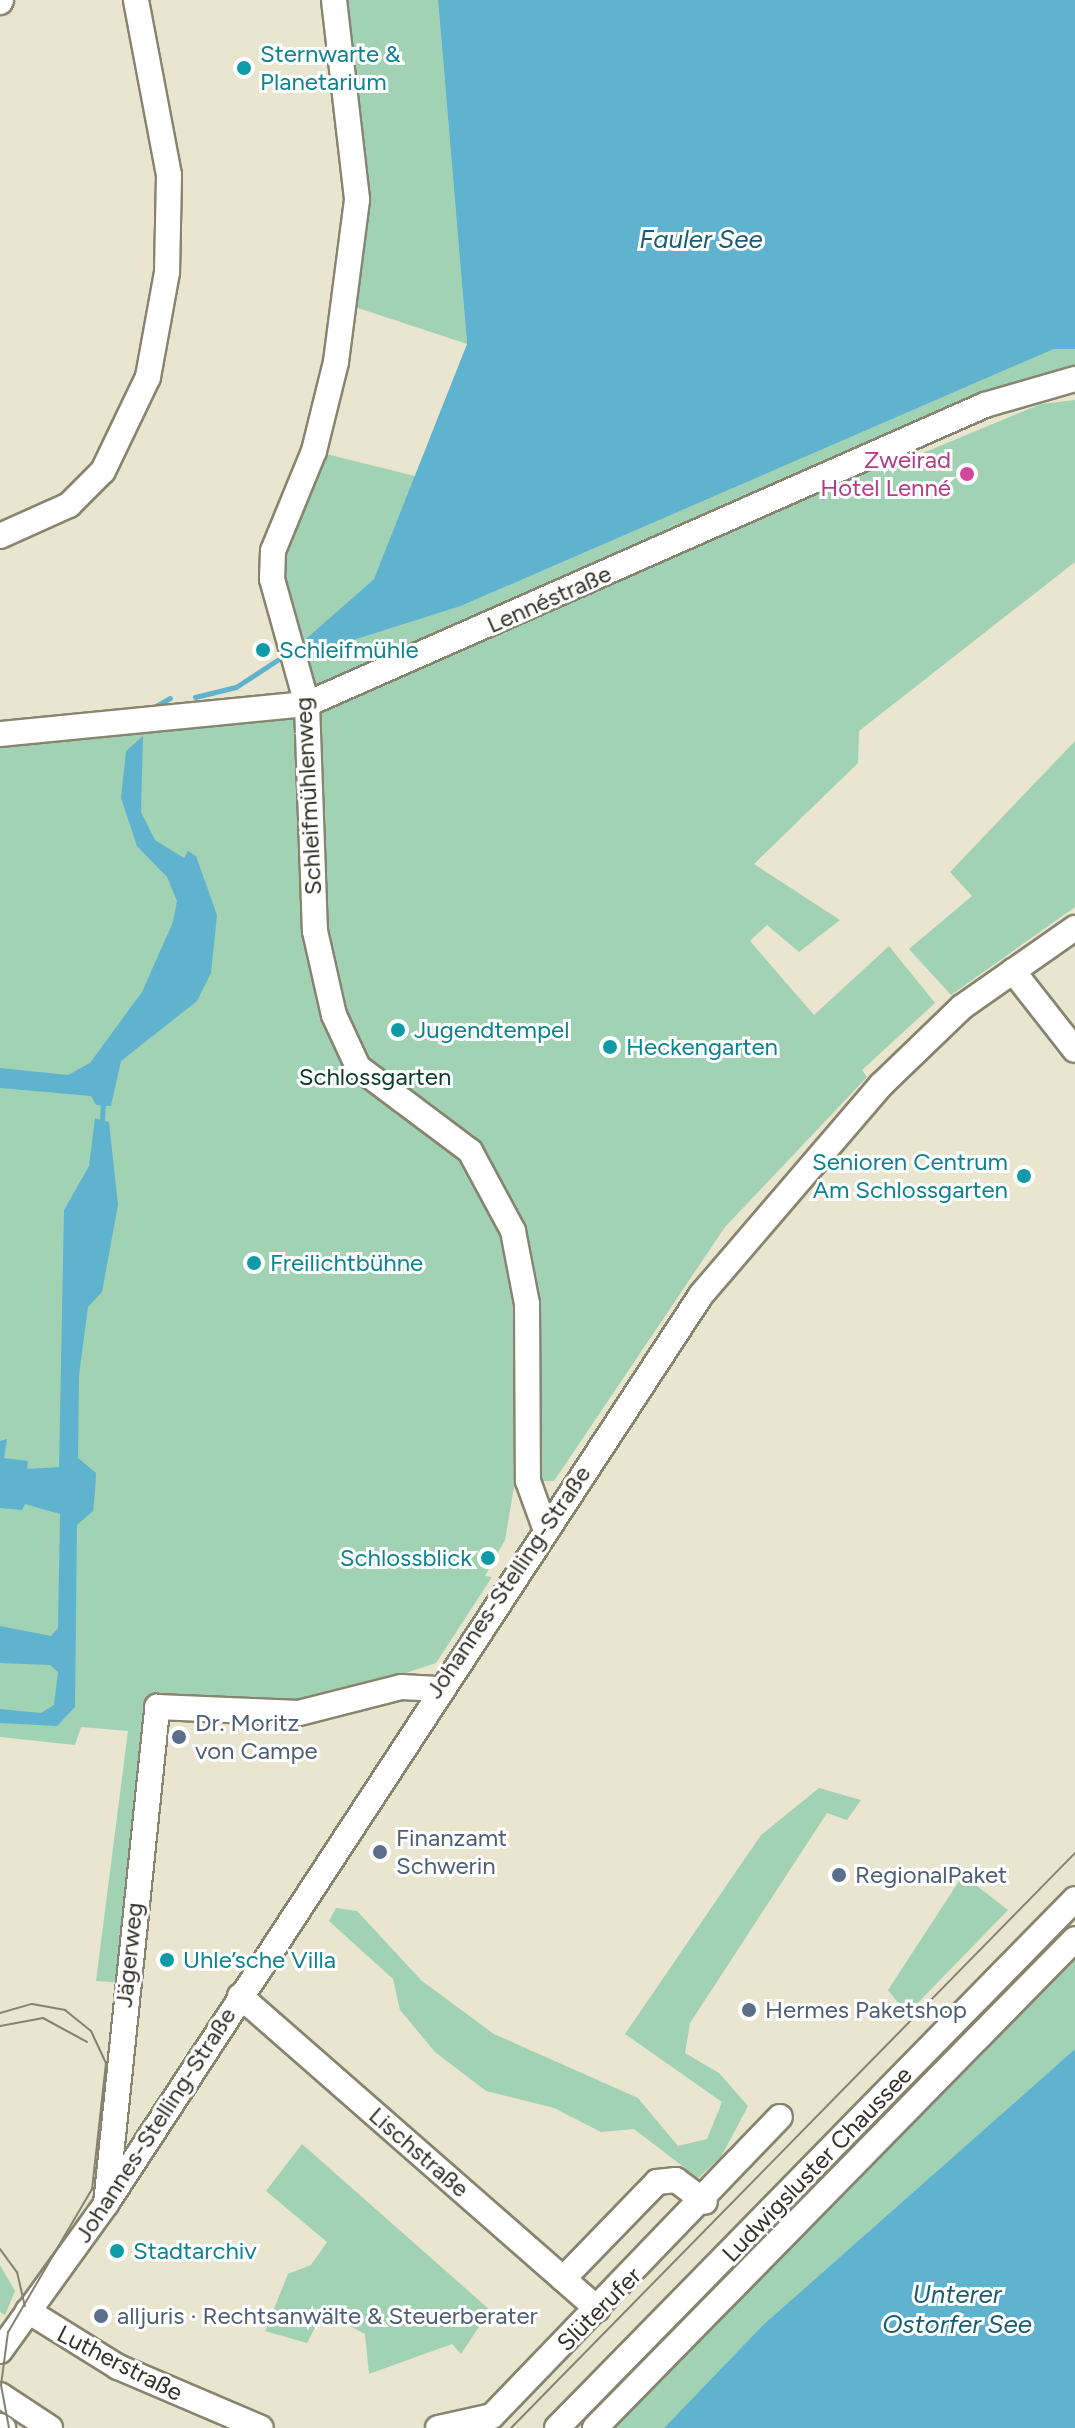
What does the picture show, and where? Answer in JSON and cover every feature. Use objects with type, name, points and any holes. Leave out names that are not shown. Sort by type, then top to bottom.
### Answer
[{"type":"street","points":[[0,536],[69,505],[103,471],[148,377],[167,272],[169,175],[136,0]]},
{"type":"street","name":"Schleifmühlenweg","points":[[334,0],[357,200],[336,362],[314,451],[273,551],[272,579],[307,704],[315,931],[334,1015],[358,1067],[470,1151],[513,1231],[527,1304],[528,1481],[545,1528]]},
{"type":"street","name":"Lennéstraße","points":[[0,734],[307,704],[985,405],[1075,379]]},
{"type":"street","name":"Johannes-Stelling-Straße","points":[[0,2351],[106,2204],[437,1689],[692,1308],[766,1213],[881,1085],[1013,971],[1075,928]]},
{"type":"street","points":[[1013,971],[1075,1050]]},
{"type":"street","name":"Jägerweg","points":[[106,2204],[157,1707],[299,1713],[401,1687],[437,1689]]},
{"type":"street","name":"Ludwigsluster Chaussee","points":[[557,2428],[1075,1899]]},
{"type":"street","name":"Ludwigsluster Chaussee","points":[[595,2428],[1075,1939]]},
{"type":"street","name":"Lischstraße","points":[[240,1996],[597,2309]]},
{"type":"street","name":"Slüterufer","points":[[438,2428],[492,2416],[705,2202],[780,2117]]},
{"type":"street","name":"Slüterufer","points":[[563,2279],[657,2182],[676,2180],[705,2202]]},
{"type":"street","name":"Lutherstraße","points":[[28,2311],[144,2380],[261,2428]]},
{"type":"street","points":[[0,2395],[50,2428]]},
{"type":"green space","points":[[334,0],[438,0],[467,344],[346,304],[357,200]]},
{"type":"green space","name":"Schlossgarten","points":[[1054,349],[1075,349],[1075,379],[911,443],[918,455],[1041,404],[1075,400],[1075,562],[859,731],[858,763],[754,864],[840,920],[799,952],[767,925],[750,941],[814,1015],[889,946],[935,1003],[862,1070],[867,1077],[725,1227],[554,1481],[515,1481],[505,1540],[485,1576],[492,1577],[436,1663],[324,1700],[161,1695],[125,1983],[96,1981],[128,1731],[81,1727],[75,1745],[0,1737],[0,743],[306,704],[273,551],[314,451],[419,477],[374,579],[307,639],[316,652],[461,606]]},
{"type":"green space","points":[[1075,741],[1075,907],[951,995],[909,949],[972,896],[950,872]]},
{"type":"green space","points":[[819,1788],[861,1800],[847,1820],[827,1813],[690,2023],[685,2053],[719,2073],[748,2106],[721,2157],[698,2178],[634,2129],[601,2132],[554,2108],[486,2091],[435,2052],[400,2010],[393,1979],[329,1921],[336,1908],[357,1911],[422,1981],[494,2034],[638,2098],[678,2146],[707,2139],[722,2102],[625,2034],[761,1835]]},
{"type":"green space","points":[[963,1875],[1008,1910],[907,2014],[888,1990]]},
{"type":"green space","points":[[1075,1939],[1075,2049],[763,2325],[664,2428],[595,2428]]},
{"type":"green space","points":[[302,2144],[490,2310],[461,2354],[452,2344],[369,2374],[365,2334],[323,2312],[307,2343],[265,2331],[288,2274],[311,2265],[327,2242],[266,2191]]},
{"type":"green space","points":[[0,2265],[15,2291],[5,2315],[0,2312]]},
{"type":"water","name":"Fauler See","points":[[438,0],[1075,0],[1075,349],[1054,349],[461,606],[316,652],[306,639],[374,579],[467,344]]},
{"type":"water","points":[[143,736],[141,812],[155,840],[184,858],[188,851],[196,856],[217,915],[211,973],[197,1001],[121,1061],[111,1106],[96,1105],[91,1096],[0,1088],[0,1068],[68,1075],[90,1063],[142,992],[173,922],[177,901],[167,877],[137,846],[121,798],[126,751]]},
{"type":"water","points":[[95,1118],[109,1122],[118,1205],[102,1292],[88,1307],[79,1375],[78,1458],[96,1473],[93,1511],[77,1525],[75,1707],[57,1726],[0,1723],[0,1709],[41,1713],[54,1705],[58,1672],[50,1665],[0,1663],[0,1626],[51,1636],[58,1628],[60,1514],[25,1504],[22,1510],[0,1508],[0,1441],[7,1439],[4,1458],[28,1461],[27,1469],[59,1467],[64,1210],[89,1166]]},
{"type":"water","name":"Unterer Ostorfer See","points":[[1075,2049],[1075,2428],[664,2428],[763,2325]]},
{"type":"waterway","points":[[195,697],[236,687],[285,655]]},
{"type":"waterway","points":[[156,706],[170,698]]},
{"type":"waterway","points":[[102,1120],[103,1099]]},
{"type":"tram line","points":[[511,2428],[1075,1853]]},
{"type":"tram line","points":[[0,2013],[32,2004],[65,2010],[91,2031],[106,2063],[92,2189],[8,2332],[1,2385],[9,2428]]},
{"type":"tram line","points":[[0,2026],[43,2018],[87,2042]]},
{"type":"tram line","points":[[0,2249],[17,2272],[25,2306]]},
{"type":"place","name":"Sternwarte & Planetarium","points":[[244,68]]},
{"type":"place","name":"Zweirad Hotel Lenné","points":[[967,474]]},
{"type":"place","name":"Schleifmühle","points":[[263,650]]},
{"type":"place","name":"Jugendtempel","points":[[398,1030]]},
{"type":"place","name":"Heckengarten","points":[[610,1047]]},
{"type":"place","name":"Senioren Centrum Am Schlossgarten","points":[[1024,1176]]},
{"type":"place","name":"Freilichtbühne","points":[[254,1263]]},
{"type":"place","name":"Schlossblick","points":[[488,1558]]},
{"type":"place","name":"Dr. Moritz von Campe","points":[[179,1737]]},
{"type":"place","name":"Finanzamt Schwerin","points":[[380,1852]]},
{"type":"place","name":"RegionalPaket","points":[[839,1875]]},
{"type":"place","name":"Uhle’sche Villa","points":[[167,1960]]},
{"type":"place","name":"Hermes Paketshop","points":[[749,2010]]},
{"type":"place","name":"Stadtarchiv","points":[[117,2251]]},
{"type":"place","name":"alljuris · Rechtsanwälte & Steuerberater","points":[[101,2316]]}]
